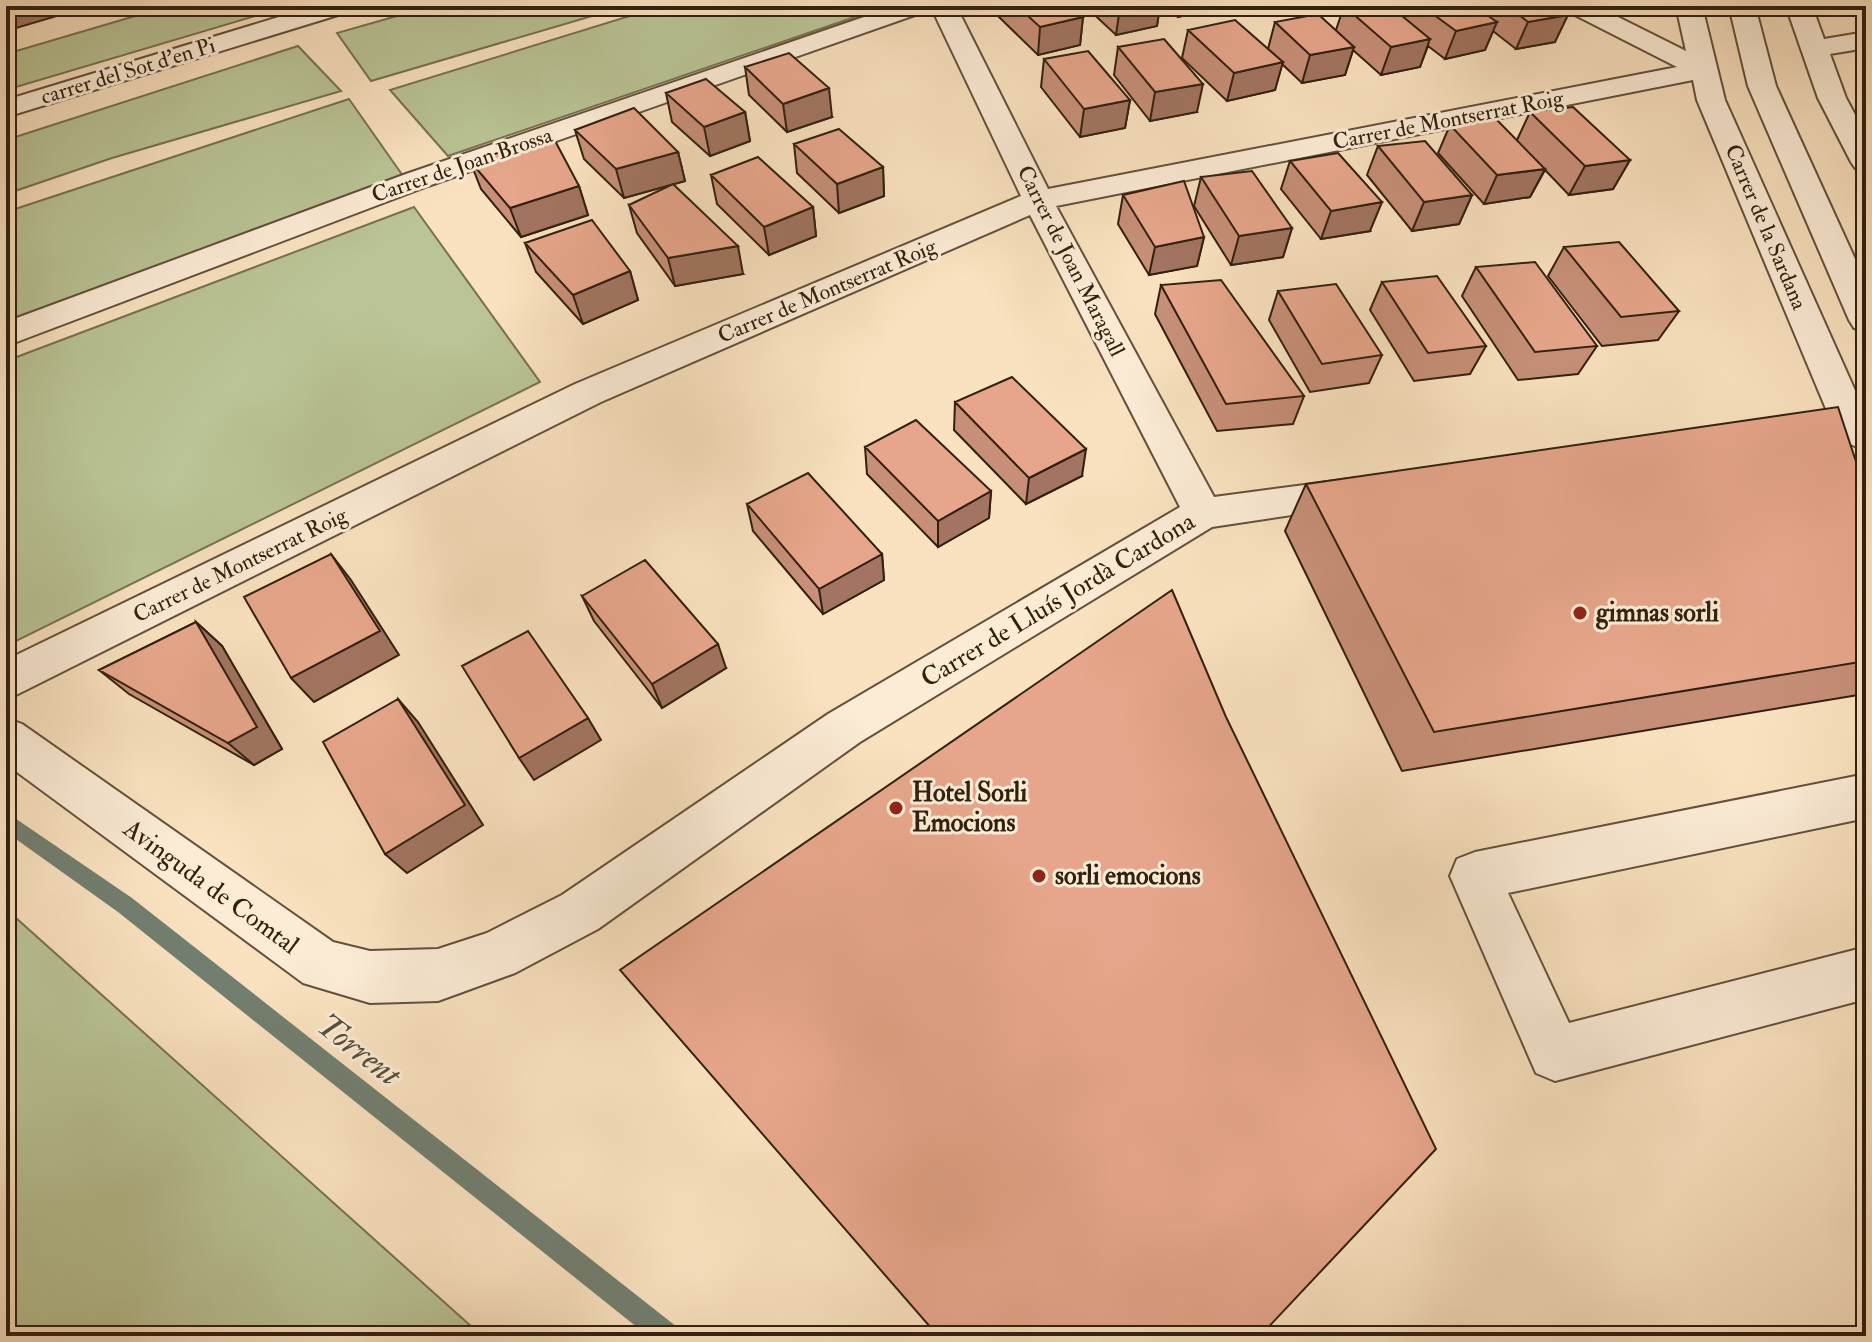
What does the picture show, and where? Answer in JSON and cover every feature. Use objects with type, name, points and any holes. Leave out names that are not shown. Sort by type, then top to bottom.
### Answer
[{"type":"street","name":"carrer del Sot d'en Pi","points":[[6,109],[303,11],[342,6]]},
{"type":"street","name":"Carrer de Joan Brossa","points":[[6,335],[417,180],[921,6]]},
{"type":"street","name":"Carrer de Joan Maragall","points":[[943,6],[1038,200],[1203,513]]},
{"type":"street","points":[[1576,6],[1704,70]]},
{"type":"street","name":"Carrer de la Sardana","points":[[1689,6],[1711,100],[1859,432]]},
{"type":"street","points":[[1742,6],[1762,86],[1866,320]]},
{"type":"street","points":[[1799,6],[1832,98],[1866,162]]},
{"type":"street","points":[[1814,49],[1866,40]]},
{"type":"street","name":"Carrer de Montserrat Roig","points":[[6,681],[588,393],[1038,200],[1704,70]]},
{"type":"street","points":[[1805,434],[1859,432]]},
{"type":"street","name":"Carrer de Lluís Jordà Cardona","points":[[438,975],[497,955],[580,912],[844,728],[1203,513],[1393,488]]},
{"type":"street","name":"Avinguda de Comtal","points":[[6,738],[321,965],[370,977],[438,975]]},
{"type":"street","points":[[1866,796],[1475,876],[1555,1054],[1866,973]]},
{"type":"green space","points":[[169,6],[270,6],[262,14],[6,90],[6,54]]},
{"type":"green space","points":[[432,6],[626,6],[371,81],[337,33]]},
{"type":"green space","points":[[662,6],[887,6],[448,156],[390,90]]},
{"type":"green space","points":[[298,46],[341,91],[112,158],[6,194],[6,140]]},
{"type":"green space","points":[[349,99],[403,176],[6,321],[6,212]]},
{"type":"green space","points":[[414,207],[540,382],[6,646],[6,361]]},
{"type":"green space","points":[[6,909],[482,1336],[6,1336]]},
{"type":"building","points":[[1017,6],[1070,6],[1083,17],[1040,27]]},
{"type":"building","points":[[1344,6],[1390,6],[1430,39],[1391,47]]},
{"type":"building","points":[[1422,6],[1474,6],[1497,22],[1456,31]]},
{"type":"building","points":[[1508,6],[1557,6],[1568,15],[1528,22]]},
{"type":"building","points":[[1318,14],[1354,47],[1310,55],[1275,22]]},
{"type":"building","points":[[1235,20],[1283,62],[1234,73],[1188,30]]},
{"type":"building","points":[[1164,39],[1203,84],[1155,92],[1118,47]]},
{"type":"building","points":[[1088,51],[1130,100],[1084,109],[1044,59]]},
{"type":"building","points":[[789,53],[829,88],[783,104],[745,67]]},
{"type":"building","points":[[706,79],[745,112],[704,127],[666,93]]},
{"type":"building","points":[[1573,107],[1630,160],[1585,166],[1530,112]]},
{"type":"building","points":[[634,108],[678,152],[616,169],[575,130]]},
{"type":"building","points":[[1496,119],[1545,169],[1497,175],[1450,125]]},
{"type":"building","points":[[839,129],[883,167],[837,184],[794,144]]},
{"type":"building","points":[[553,137],[579,186],[510,208],[470,161]]},
{"type":"building","points":[[1425,141],[1472,195],[1424,202],[1378,146]]},
{"type":"building","points":[[1338,153],[1382,202],[1331,211],[1290,161]]},
{"type":"building","points":[[758,157],[813,207],[764,227],[711,175]]},
{"type":"building","points":[[1252,171],[1292,228],[1239,236],[1201,177]]},
{"type":"building","points":[[1184,181],[1204,237],[1155,247],[1123,195]]},
{"type":"building","points":[[673,184],[738,246],[668,258],[629,205]]},
{"type":"building","points":[[592,220],[630,271],[573,295],[525,243]]},
{"type":"building","points":[[1619,242],[1679,311],[1621,317],[1564,247]]},
{"type":"building","points":[[1535,262],[1597,346],[1535,352],[1476,267]]},
{"type":"building","points":[[1437,276],[1486,346],[1428,353],[1382,282]]},
{"type":"building","points":[[1221,280],[1304,396],[1226,404],[1161,285]]},
{"type":"building","points":[[1336,284],[1382,355],[1322,364],[1278,291]]},
{"type":"building","points":[[1012,377],[1086,449],[1029,478],[955,402]]},
{"type":"building","name":"gimnas sorli","points":[[1838,407],[1866,492],[1866,661],[1434,732],[1306,484]]},
{"type":"building","points":[[916,420],[991,491],[938,521],[865,447]]},
{"type":"building","points":[[808,473],[882,554],[819,589],[747,504]]},
{"type":"building","points":[[331,554],[380,631],[291,678],[244,597]]},
{"type":"building","points":[[645,560],[718,644],[652,684],[582,596]]},
{"type":"building","name":"sorli emocions","points":[[1172,590],[1226,717],[1436,1149],[1260,1336],[938,1336],[620,970]]},
{"type":"building","points":[[196,622],[257,727],[228,743],[99,670]]},
{"type":"building","points":[[528,631],[588,718],[519,758],[462,666]]},
{"type":"building","points":[[398,699],[465,805],[385,854],[323,742]]},
{"type":"waterway","name":"Torrent","points":[[6,821],[125,905],[668,1336]]},
{"type":"place","name":"gimnas sorli","points":[[1580,613]]},
{"type":"place","name":"Hotel Sorli Emocions","points":[[896,808]]},
{"type":"place","name":"sorli emocions","points":[[1039,876]]}]
